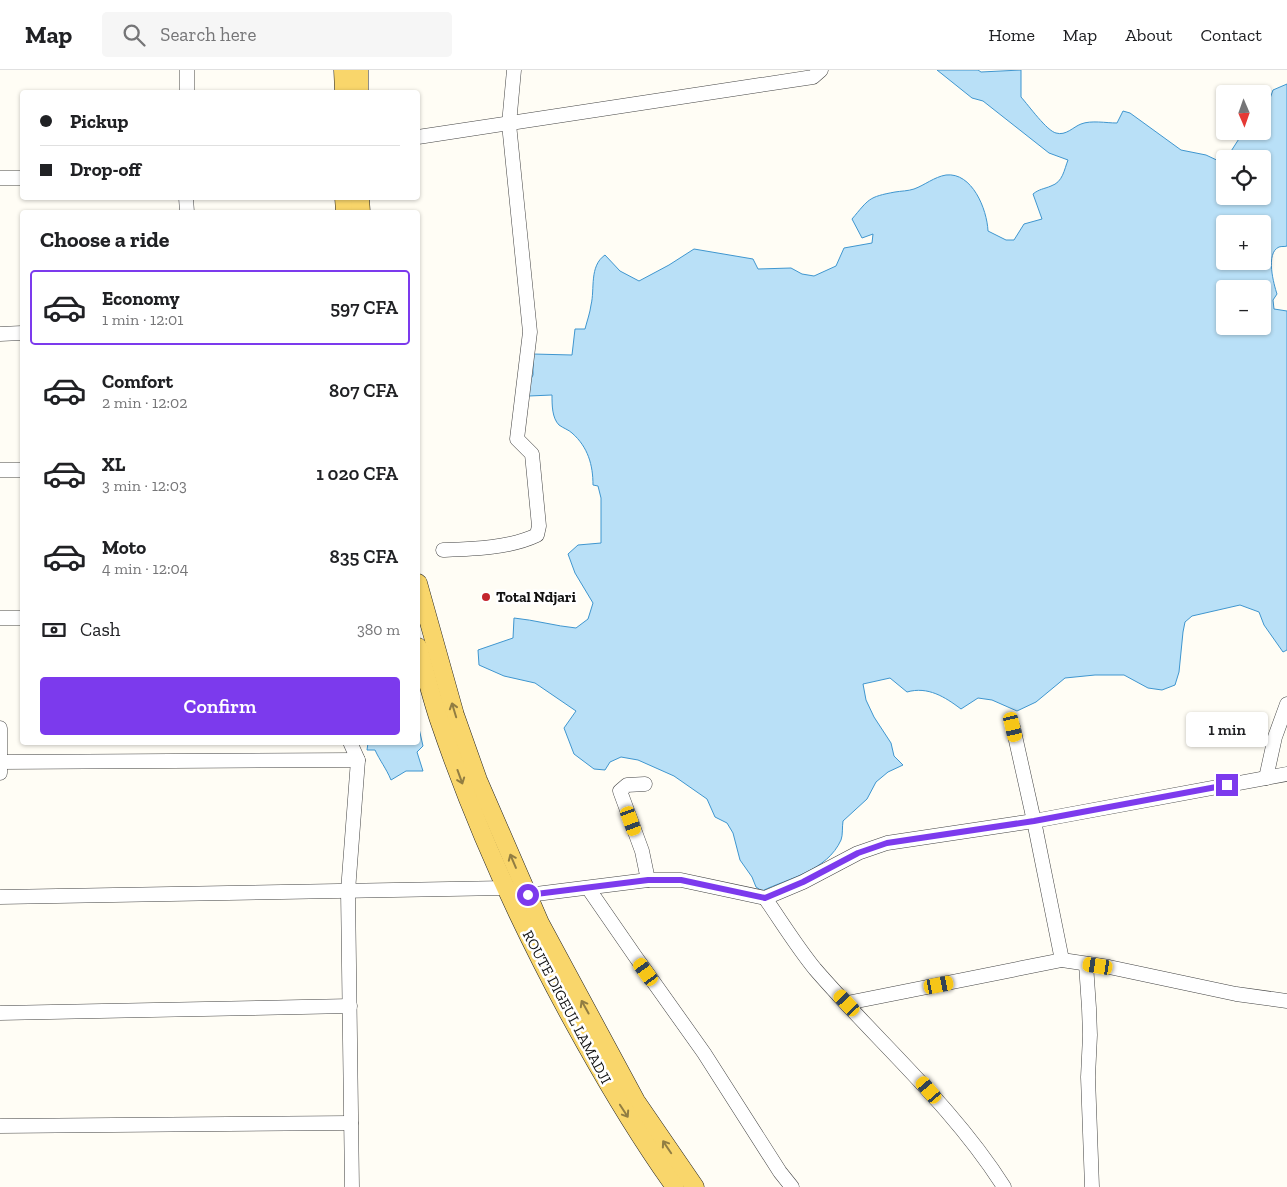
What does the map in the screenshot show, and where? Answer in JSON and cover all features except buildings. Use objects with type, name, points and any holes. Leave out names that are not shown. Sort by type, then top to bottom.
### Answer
[{"type":"main road","points":[[343,70],[344,90]]},
{"type":"main road","points":[[359,70],[359,90]]},
{"type":"main road","points":[[420,590],[455,715],[478,780],[528,895],[567,974],[636,1102],[695,1187]]},
{"type":"main road","name":"ROUTE DIGEUL LAMADJI","points":[[420,654],[451,753],[505,888],[556,991],[615,1097],[675,1187]]},
{"type":"street","points":[[186,70],[186,90]]},
{"type":"street","points":[[443,550],[487,548],[530,538],[537,535],[539,526],[532,454],[517,439],[530,332],[510,124],[514,70]]},
{"type":"street","points":[[420,137],[813,77],[821,70]]},
{"type":"street","points":[[0,178],[20,178]]},
{"type":"street","points":[[0,334],[20,334]]},
{"type":"street","points":[[0,470],[20,470]]},
{"type":"street","points":[[0,618],[20,618]]},
{"type":"street","points":[[1266,778],[1275,737],[1287,704]]},
{"type":"street","points":[[1013,727],[1062,960]]},
{"type":"street","points":[[0,728],[0,766],[358,760]]},
{"type":"street","points":[[351,745],[358,760],[348,891],[352,1187]]},
{"type":"street","points":[[528,895],[648,880],[681,880],[765,898],[803,882],[858,853],[887,843],[1034,821],[1287,774]]},
{"type":"street","points":[[645,784],[627,785],[620,791],[642,851],[648,880]]},
{"type":"street","points":[[0,897],[505,888]]},
{"type":"street","points":[[588,888],[704,1053],[780,1172],[792,1187]]},
{"type":"street","points":[[765,898],[814,968],[924,1084],[985,1156],[1004,1187]]},
{"type":"street","points":[[847,1003],[1062,960],[1236,994],[1287,1001]]},
{"type":"street","points":[[1086,964],[1090,1008],[1088,1077],[1092,1187]]},
{"type":"street","points":[[0,1013],[350,1006]]},
{"type":"street","points":[[0,1126],[352,1123]]},
{"type":"water","points":[[937,70],[978,70],[981,72],[1021,70],[1021,97],[1043,123],[1052,131],[1060,134],[1089,122],[1117,123],[1123,111],[1130,113],[1181,150],[1206,155],[1216,160],[1216,205],[1271,205],[1271,150],[1232,150],[1238,140],[1271,140],[1271,96],[1273,90],[1287,84],[1287,246],[1279,247],[1275,250],[1271,262],[1277,294],[1273,300],[1274,309],[1287,311],[1287,650],[1283,652],[1264,625],[1259,612],[1240,605],[1192,616],[1185,622],[1179,672],[1175,685],[1162,690],[1148,688],[1124,675],[1065,678],[1036,702],[1017,711],[992,700],[978,698],[961,709],[949,700],[936,694],[922,690],[907,692],[890,678],[863,684],[866,700],[874,717],[891,743],[894,756],[903,765],[888,772],[876,782],[867,799],[843,821],[841,840],[835,851],[827,859],[806,872],[762,891],[756,887],[752,877],[740,860],[733,833],[727,823],[715,817],[707,799],[674,776],[638,760],[621,757],[610,762],[605,770],[594,769],[574,754],[564,728],[576,711],[535,683],[504,676],[479,665],[478,650],[513,638],[514,618],[576,628],[588,619],[593,603],[575,573],[568,554],[578,545],[601,543],[601,498],[598,486],[593,485],[591,463],[586,450],[571,432],[559,425],[555,419],[552,395],[529,396],[527,387],[533,375],[533,354],[572,355],[575,329],[585,329],[590,311],[595,271],[600,260],[605,255],[620,271],[639,281],[694,249],[753,259],[758,269],[791,268],[802,274],[814,276],[836,266],[844,248],[872,243],[873,234],[862,238],[852,219],[870,200],[886,194],[914,189],[937,177],[946,175],[963,179],[976,194],[985,213],[988,231],[1006,240],[1014,240],[1024,224],[1042,219],[1033,194],[1058,182],[1068,160],[1049,153],[983,101],[972,98]]},
{"type":"water","points":[[420,733],[423,746],[417,752],[423,771],[406,771],[391,780],[375,750],[367,750],[368,745],[420,745]]},
{"type":"place","name":"Total Ndjari","points":[[486,597]]},
{"type":"route","points":[[528,895],[648,880],[681,880],[765,898],[803,882],[858,853],[887,843],[1034,821],[1227,785]]}]
